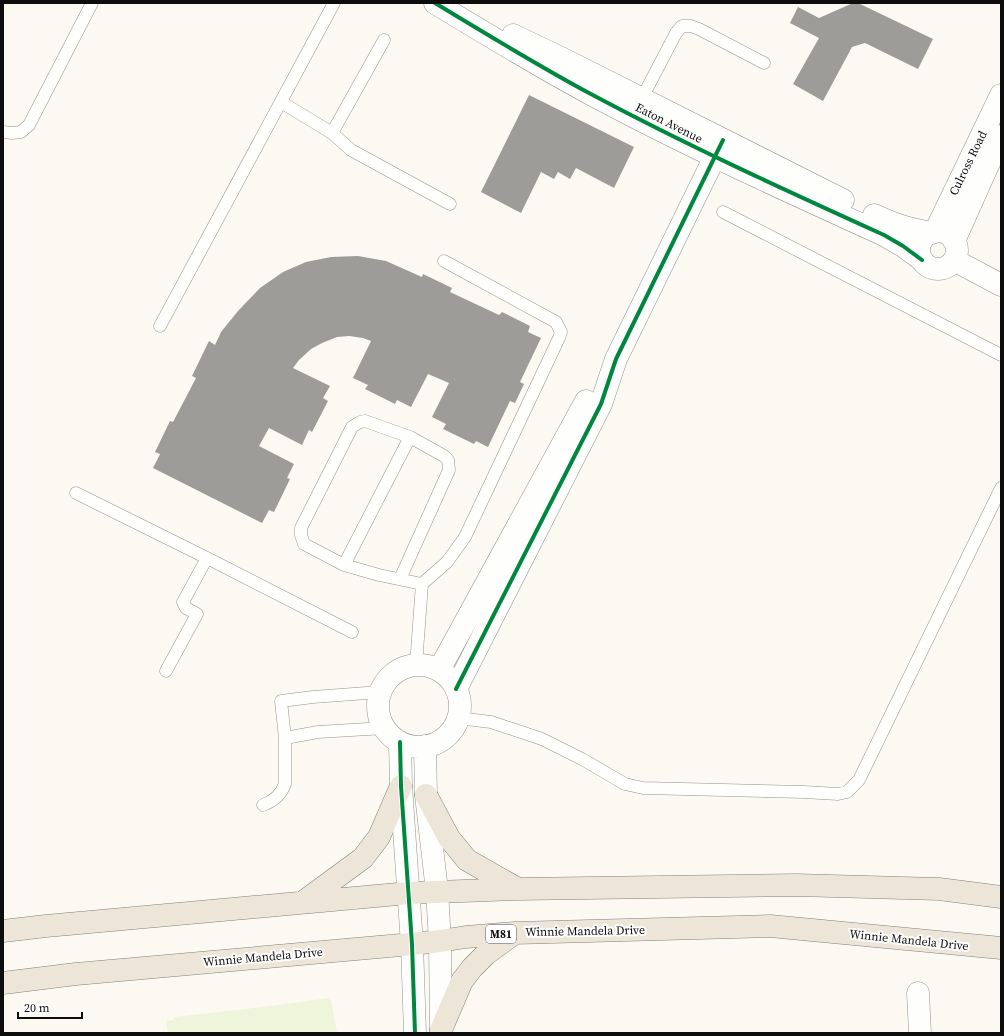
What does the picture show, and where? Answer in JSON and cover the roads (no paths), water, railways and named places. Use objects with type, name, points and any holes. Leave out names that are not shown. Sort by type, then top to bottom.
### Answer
[{"type":"main road","points":[[302,903],[362,858],[379,838],[401,786]]},
{"type":"main road","points":[[426,795],[449,838],[467,860],[518,889]]},
{"type":"main road","points":[[3,931],[409,893],[518,889],[796,885],[939,889],[1001,897]]},
{"type":"main road","name":"Winnie Mandela Drive","points":[[3,983],[76,974],[412,944],[466,937],[515,933],[770,926],[1001,948]]},
{"type":"main road","points":[[441,1031],[462,982],[469,972],[486,954],[515,933]]},
{"type":"street","name":"Eaton Avenue","points":[[435,3],[590,94],[889,223],[944,241],[1001,285]]},
{"type":"street","name":"Eaton Avenue","points":[[442,3],[564,59],[642,98],[718,148],[884,235],[903,246],[922,260]]},
{"type":"street","name":"Culross Road","points":[[944,241],[1001,95]]},
{"type":"street","name":"Culross Road","points":[[944,241],[1001,136]]},
{"type":"street","points":[[456,689],[601,404],[616,359],[718,148]]},
{"type":"street","points":[[925,237],[944,241],[949,266],[942,269],[934,269],[927,266],[922,260],[919,252],[925,237]]},
{"type":"street","points":[[439,670],[589,397],[616,359]]},
{"type":"street","points":[[392,735],[412,746],[425,746],[439,741],[450,731],[458,718],[460,704],[456,689],[449,678],[439,670],[428,666],[416,665],[405,667],[386,681],[380,692],[378,704],[379,716],[392,735],[401,786],[412,944],[415,1033]]},
{"type":"street","points":[[425,746],[426,795],[437,892],[440,941],[441,1031]]},
{"type":"street","points":[[918,993],[920,1033]]},
{"type":"lane","points":[[3,132],[21,132],[30,124],[92,3]]},
{"type":"lane","points":[[160,326],[334,3]]},
{"type":"lane","points":[[642,98],[676,34],[682,26],[691,26],[699,29],[764,63]]},
{"type":"lane","points":[[332,133],[384,40]]},
{"type":"lane","points":[[281,102],[332,133],[351,150],[450,204]]},
{"type":"lane","points":[[723,212],[1001,355]]},
{"type":"lane","points":[[416,665],[422,584],[447,562],[464,537],[561,332],[556,322],[444,260]]},
{"type":"lane","points":[[400,580],[449,470],[448,460],[444,456],[410,436],[365,421],[360,422],[352,427],[301,528],[301,535],[304,544],[344,565],[379,575],[400,580],[422,584]]},
{"type":"lane","points":[[344,565],[410,436]]},
{"type":"lane","points":[[458,718],[491,722],[542,739],[582,759],[625,784],[643,788],[838,794],[847,792],[859,780],[1001,488]]},
{"type":"lane","points":[[76,493],[352,632]]},
{"type":"lane","points":[[166,671],[197,614],[186,608],[183,602],[207,558]]},
{"type":"lane","points":[[263,805],[276,798],[283,790],[285,784],[285,738],[281,701],[380,692]]},
{"type":"lane","points":[[285,738],[318,732],[392,735]]}]
